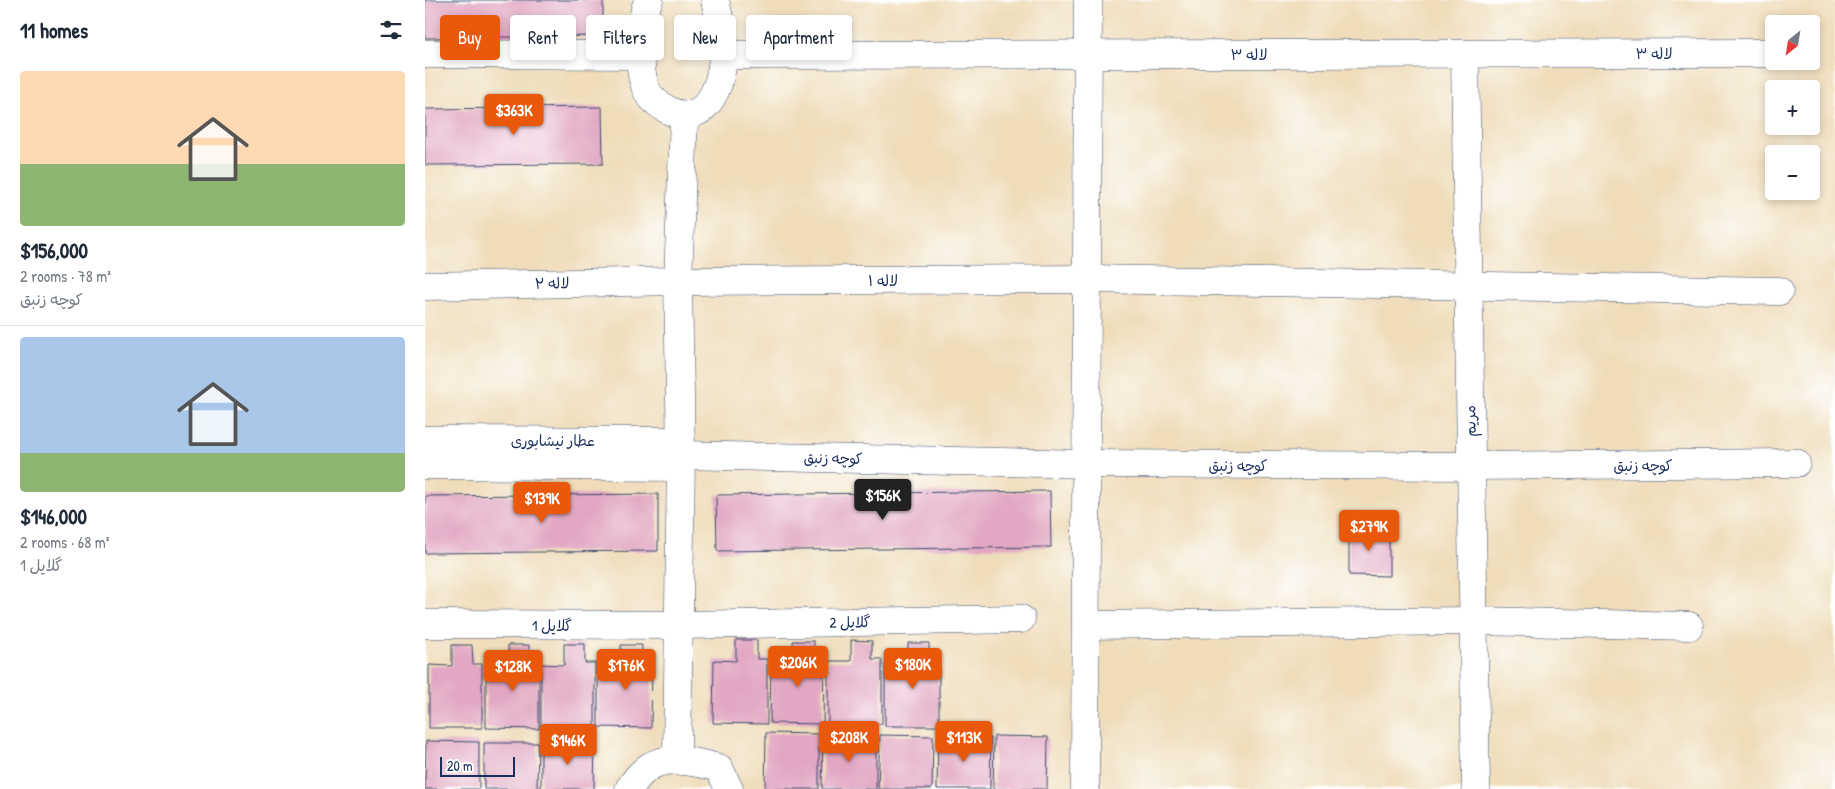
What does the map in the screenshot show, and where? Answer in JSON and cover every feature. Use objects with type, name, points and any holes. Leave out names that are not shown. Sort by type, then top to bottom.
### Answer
[{"type":"street","points":[[644,15],[649,0]]},
{"type":"street","points":[[715,0],[717,15]]},
{"type":"street","points":[[1085,789],[1088,0]]},
{"type":"street","name":"لاله ۳","points":[[736,55],[1765,53]]},
{"type":"street","points":[[425,54],[586,55]]},
{"type":"street","name":"مریم","points":[[1465,54],[1476,789]]},
{"type":"street","points":[[641,60],[645,87],[657,104],[684,117],[698,113],[713,95],[722,60]]},
{"type":"street","points":[[677,761],[680,454],[678,281],[684,117]]},
{"type":"street","name":"لاله ۱","points":[[678,281],[1087,279],[1779,291]]},
{"type":"street","name":"لاله ۲","points":[[425,286],[678,281]]},
{"type":"street","name":"عطار نیشابوری","points":[[425,440],[680,454]]},
{"type":"street","points":[[425,465],[680,454]]},
{"type":"street","name":"کوچه زنبق","points":[[680,454],[1087,464],[1471,466],[1796,463]]},
{"type":"street","name":"گلایل 2","points":[[679,625],[1021,619]]},
{"type":"street","points":[[1086,625],[1473,621],[1689,626]]},
{"type":"street","name":"گلایل 1","points":[[425,624],[679,625]]},
{"type":"street","points":[[629,789],[644,770],[658,762],[677,761],[691,761],[719,768],[729,789]]},
{"type":"building","points":[[425,0],[603,0],[603,15],[586,15],[586,36],[576,36],[576,15],[510,15],[510,37],[500,37],[500,15],[440,15],[440,38],[425,38]]},
{"type":"building","points":[[602,107],[603,164],[425,165],[425,109]]},
{"type":"building","points":[[1050,491],[1051,547],[717,551],[716,495]]},
{"type":"building","points":[[658,494],[658,551],[425,553],[425,496]]},
{"type":"building","points":[[1349,528],[1389,529],[1389,576],[1349,575]]},
{"type":"building","points":[[736,640],[757,640],[757,659],[767,659],[767,724],[713,723],[714,660],[736,661]]},
{"type":"building","points":[[851,640],[872,641],[872,659],[882,659],[882,724],[828,724],[828,661],[851,661]]},
{"type":"building","points":[[793,641],[814,641],[814,660],[824,660],[823,724],[770,723],[771,661],[793,661]]},
{"type":"building","points":[[908,643],[929,643],[929,662],[939,662],[939,726],[885,726],[885,664],[908,664]]},
{"type":"building","points":[[564,644],[585,644],[585,663],[595,663],[595,727],[541,727],[541,664],[564,665]]},
{"type":"building","points":[[452,645],[472,645],[473,664],[482,664],[482,728],[429,728],[429,665],[452,666]]},
{"type":"building","points":[[508,645],[529,645],[529,664],[539,664],[539,729],[486,728],[486,665],[509,666]]},
{"type":"building","points":[[621,645],[642,645],[641,663],[652,663],[651,728],[598,727],[598,665],[621,665]]},
{"type":"building","points":[[766,733],[819,734],[819,789],[765,789]]},
{"type":"building","points":[[880,735],[933,736],[932,789],[878,789]]},
{"type":"building","points":[[823,736],[876,736],[876,789],[822,789]]},
{"type":"building","points":[[994,736],[1048,737],[1047,789],[993,789]]},
{"type":"building","points":[[938,737],[991,738],[990,789],[937,789]]},
{"type":"building","points":[[426,741],[479,742],[479,789],[425,789]]},
{"type":"building","points":[[541,742],[595,743],[594,789],[541,789]]},
{"type":"building","points":[[484,743],[538,743],[537,789],[484,789]]}]
